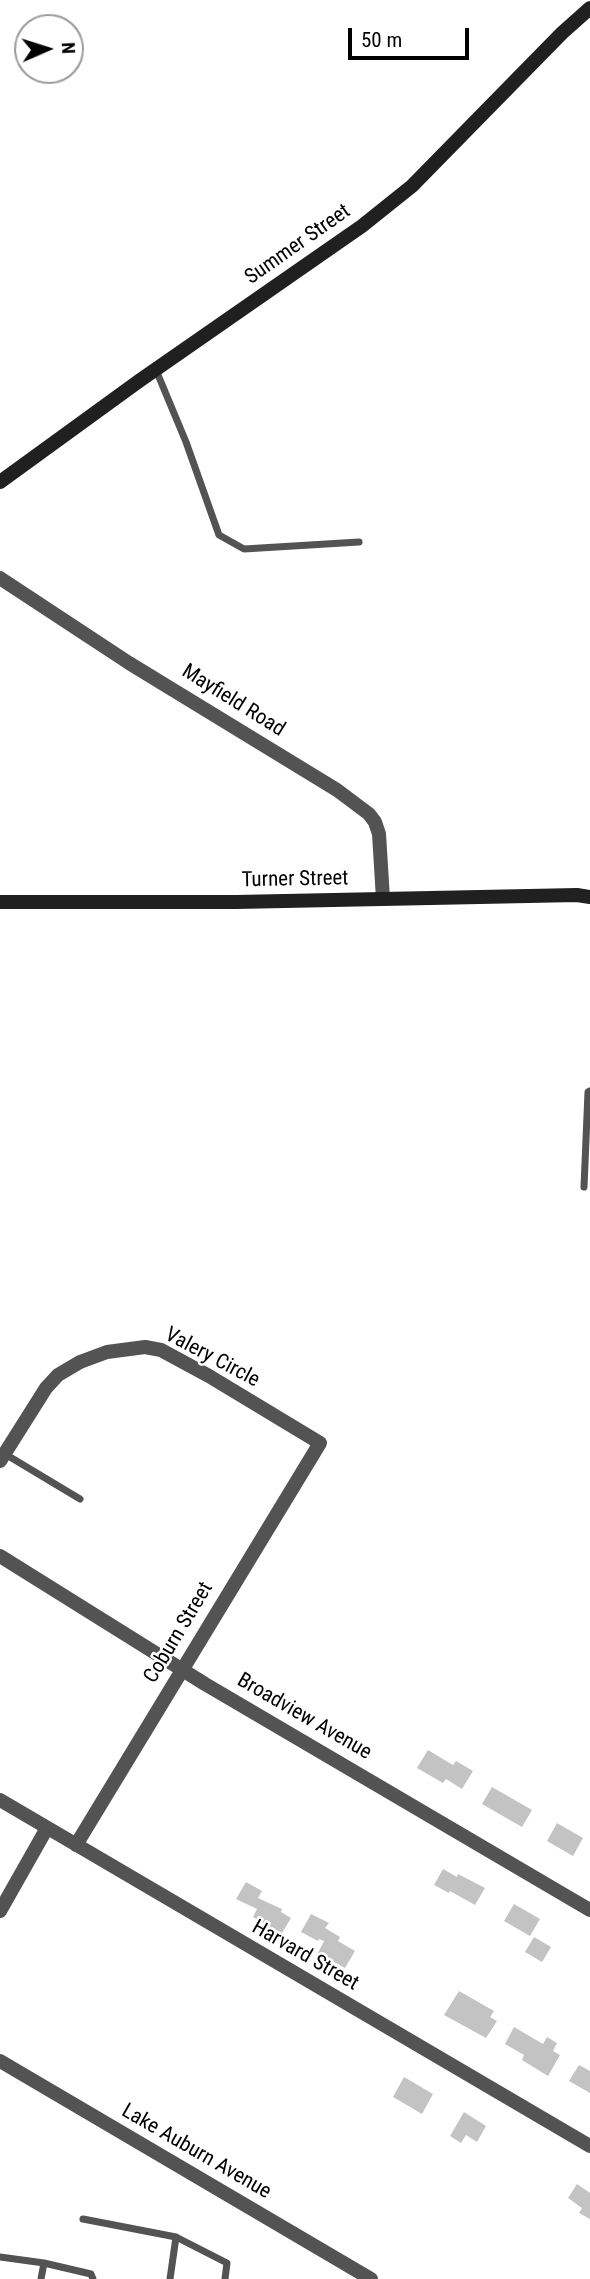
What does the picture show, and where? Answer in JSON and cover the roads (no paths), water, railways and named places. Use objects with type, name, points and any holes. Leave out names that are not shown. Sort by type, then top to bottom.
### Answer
[{"type":"street","name":"Summer Street","points":[[0,482],[156,369],[334,246],[412,186],[562,33],[590,8]]},
{"type":"street","name":"Mayfield Road","points":[[0,578],[129,663],[337,790],[369,814],[379,834],[383,899]]},
{"type":"street","name":"Turner Street","points":[[0,902],[236,902],[577,895],[590,897]]},
{"type":"street","name":"Valery Circle","points":[[1,1455],[46,1388],[58,1375],[80,1362],[107,1352],[145,1347],[161,1350],[209,1376],[320,1443]]},
{"type":"street","name":"Coburn Street","points":[[76,1845],[320,1443]]},
{"type":"street","name":"Broadview Avenue","points":[[0,1556],[182,1669],[590,1910]]},
{"type":"street","name":"Harvard Street","points":[[0,1800],[590,2146]]},
{"type":"street","points":[[0,1911],[47,1828]]},
{"type":"street","name":"Lake Auburn Avenue","points":[[0,2061],[371,2279]]},
{"type":"lane","points":[[156,369],[186,442],[219,535],[244,549],[359,542]]},
{"type":"lane","points":[[584,1187],[590,1091]]},
{"type":"lane","points":[[1,1455],[80,1499]]},
{"type":"lane","points":[[83,2219],[176,2237],[227,2263],[225,2279]]},
{"type":"lane","points":[[170,2279],[176,2237]]},
{"type":"lane","points":[[0,2257],[44,2263],[91,2274],[93,2279]]},
{"type":"lane","points":[[41,2279],[44,2263]]}]
